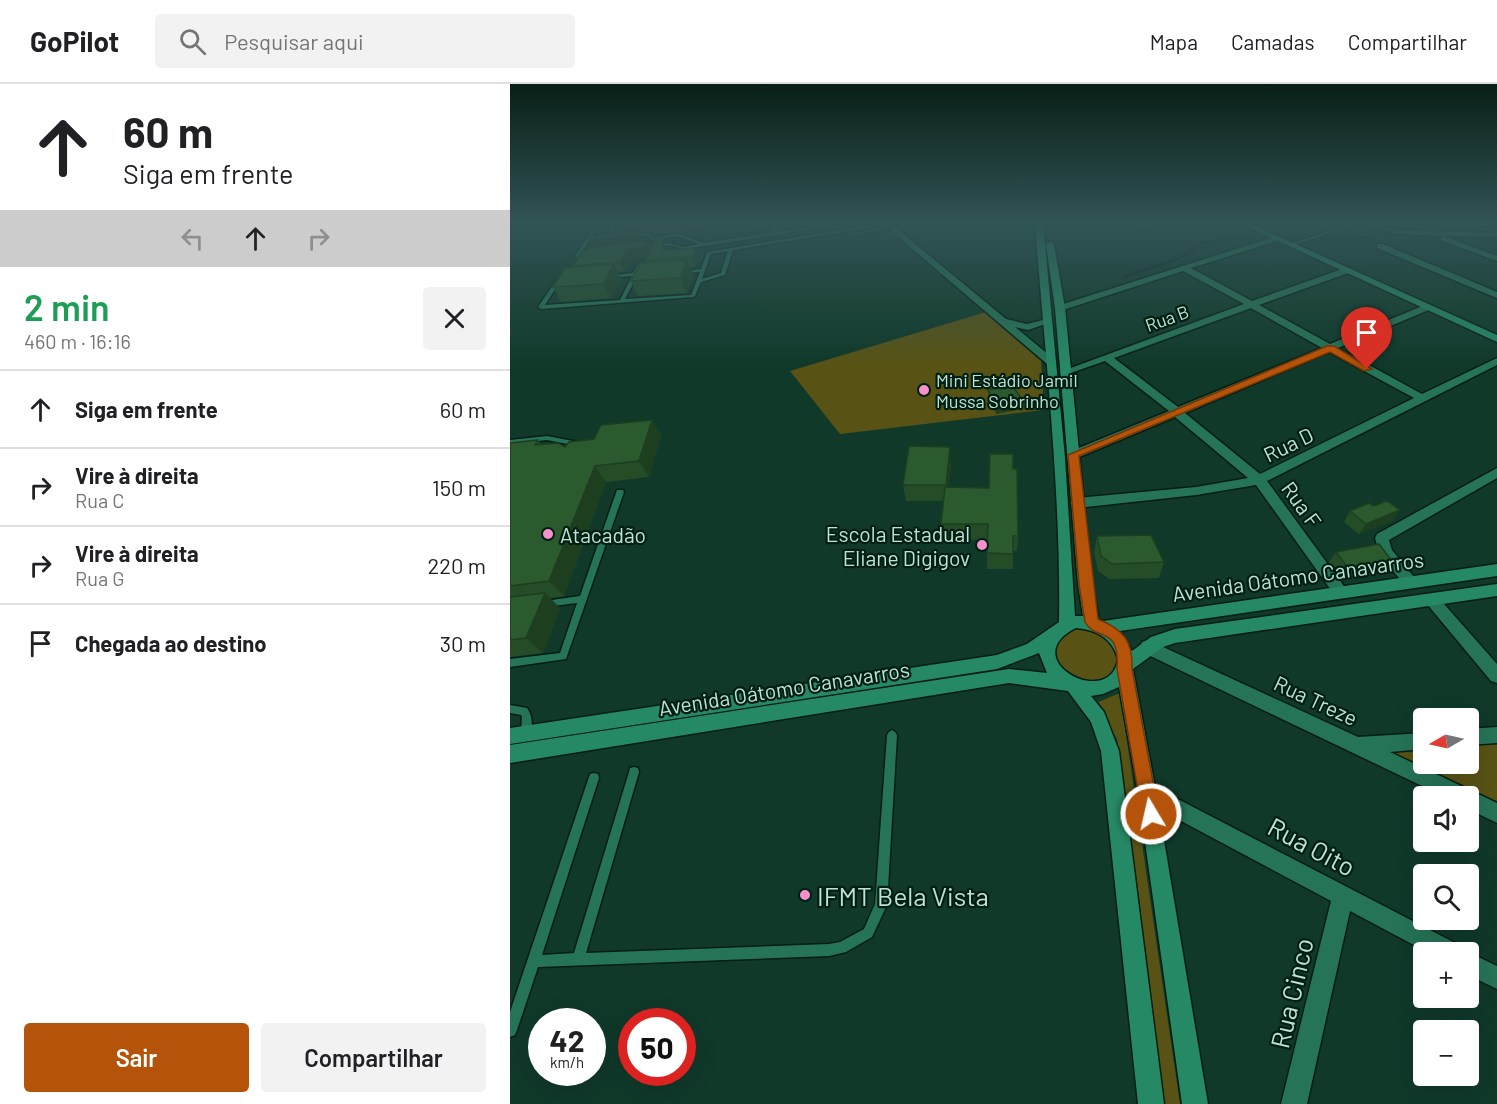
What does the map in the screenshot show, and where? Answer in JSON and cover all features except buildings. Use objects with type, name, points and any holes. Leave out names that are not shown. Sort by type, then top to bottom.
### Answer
[{"type":"main road","points":[[1043,271],[1067,580],[1067,624]]},
{"type":"main road","points":[[1054,271],[1060,308],[1077,503],[1098,624]]},
{"type":"main road","points":[[1349,271],[1497,339]]},
{"type":"main road","name":"Avenida Oátomo Canavarros","points":[[1098,624],[1341,593],[1497,570]]},
{"type":"main road","name":"Avenida Oátomo Canavarros","points":[[1125,667],[1148,647],[1175,636],[1497,590]]},
{"type":"main road","points":[[1151,1104],[1110,751],[1098,717],[1070,684],[1052,668],[1048,659],[1047,651],[1053,635],[1067,624],[1098,624],[1122,643],[1194,1104]]},
{"type":"main road","name":"Avenida Oátomo Canavarros","points":[[518,735],[997,662],[1033,649],[1053,635]]},
{"type":"main road","points":[[1070,684],[1103,687],[1119,678],[1125,667]]},
{"type":"main road","name":"Avenida Oátomo Canavarros","points":[[510,753],[1009,676],[1070,684]]},
{"type":"street","points":[[943,271],[1051,362]]},
{"type":"street","points":[[1060,308],[1176,271]]},
{"type":"street","points":[[1189,271],[1423,399]]},
{"type":"street","name":"Rua B","points":[[1065,372],[1346,271]]},
{"type":"street","points":[[1439,271],[1497,295]]},
{"type":"street","points":[[1074,455],[1428,307]]},
{"type":"street","points":[[1001,320],[1028,327],[1048,320]]},
{"type":"street","name":"Rua F","points":[[1107,358],[1177,412],[1258,480],[1341,593]]},
{"type":"street","name":"Rua D","points":[[1077,503],[1196,491],[1258,480],[1497,361]]},
{"type":"street","points":[[1411,582],[1385,552],[1382,538],[1497,472]]},
{"type":"street","points":[[1432,600],[1497,676]]},
{"type":"street","name":"Rua Treze","points":[[1148,647],[1442,786]]},
{"type":"street","points":[[1479,736],[1497,735]]},
{"type":"street","points":[[1357,746],[1413,742]]},
{"type":"street","name":"Rua Oito","points":[[1147,792],[1430,942]]},
{"type":"street","points":[[1479,804],[1497,813]]},
{"type":"street","name":"Rua Cinco","points":[[1294,1104],[1343,895]]},
{"type":"street","points":[[1479,969],[1497,978]]},
{"type":"lane","points":[[622,301],[637,271]]},
{"type":"lane","points":[[680,272],[696,271]]},
{"type":"lane","points":[[570,279],[559,280],[541,307],[693,296],[703,271]]},
{"type":"lane","points":[[699,281],[723,274],[724,271]]},
{"type":"lane","points":[[602,277],[646,274]]},
{"type":"lane","points":[[510,442],[547,438],[580,445],[578,452]]},
{"type":"lane","points":[[510,663],[563,656],[620,492]]},
{"type":"lane","points":[[538,605],[583,599]]},
{"type":"lane","points":[[510,709],[524,711],[527,716],[518,735]]},
{"type":"lane","points":[[534,961],[829,950],[842,948],[868,933],[881,905],[892,735]]},
{"type":"lane","points":[[578,960],[633,772]]},
{"type":"lane","points":[[510,1030],[594,778]]},
{"type":"shaded area","name":"Mini Estádio Jamil Mussa Sobrinho","points":[[986,312],[1041,359],[1044,410],[840,434],[790,371]]},
{"type":"shaded area","points":[[1082,627],[1110,635],[1122,666],[1102,684],[1070,679],[1056,660],[1058,643],[1066,634]]},
{"type":"shaded area","points":[[1120,693],[1180,1104],[1163,1104],[1117,739],[1096,703]]},
{"type":"shaded area","points":[[1497,739],[1497,806],[1479,798],[1479,786],[1455,786],[1429,774],[1479,774],[1479,741]]},
{"type":"shaded area","points":[[1413,746],[1413,766],[1376,749]]},
{"type":"waterway","points":[[1123,277],[1142,271]]},
{"type":"place","name":"Mini Estádio Jamil Mussa Sobrinho","points":[[924,390]]},
{"type":"place","name":"Atacadão","points":[[548,534]]},
{"type":"place","name":"Escola Estadual Eliane Digigov","points":[[982,545]]},
{"type":"place","name":"IFMT Bela Vista","points":[[805,895]]},
{"type":"route","points":[[1151,814],[1124,669],[1125,650],[1112,631],[1092,622],[1085,584],[1074,455],[1330,348],[1367,369]]}]
